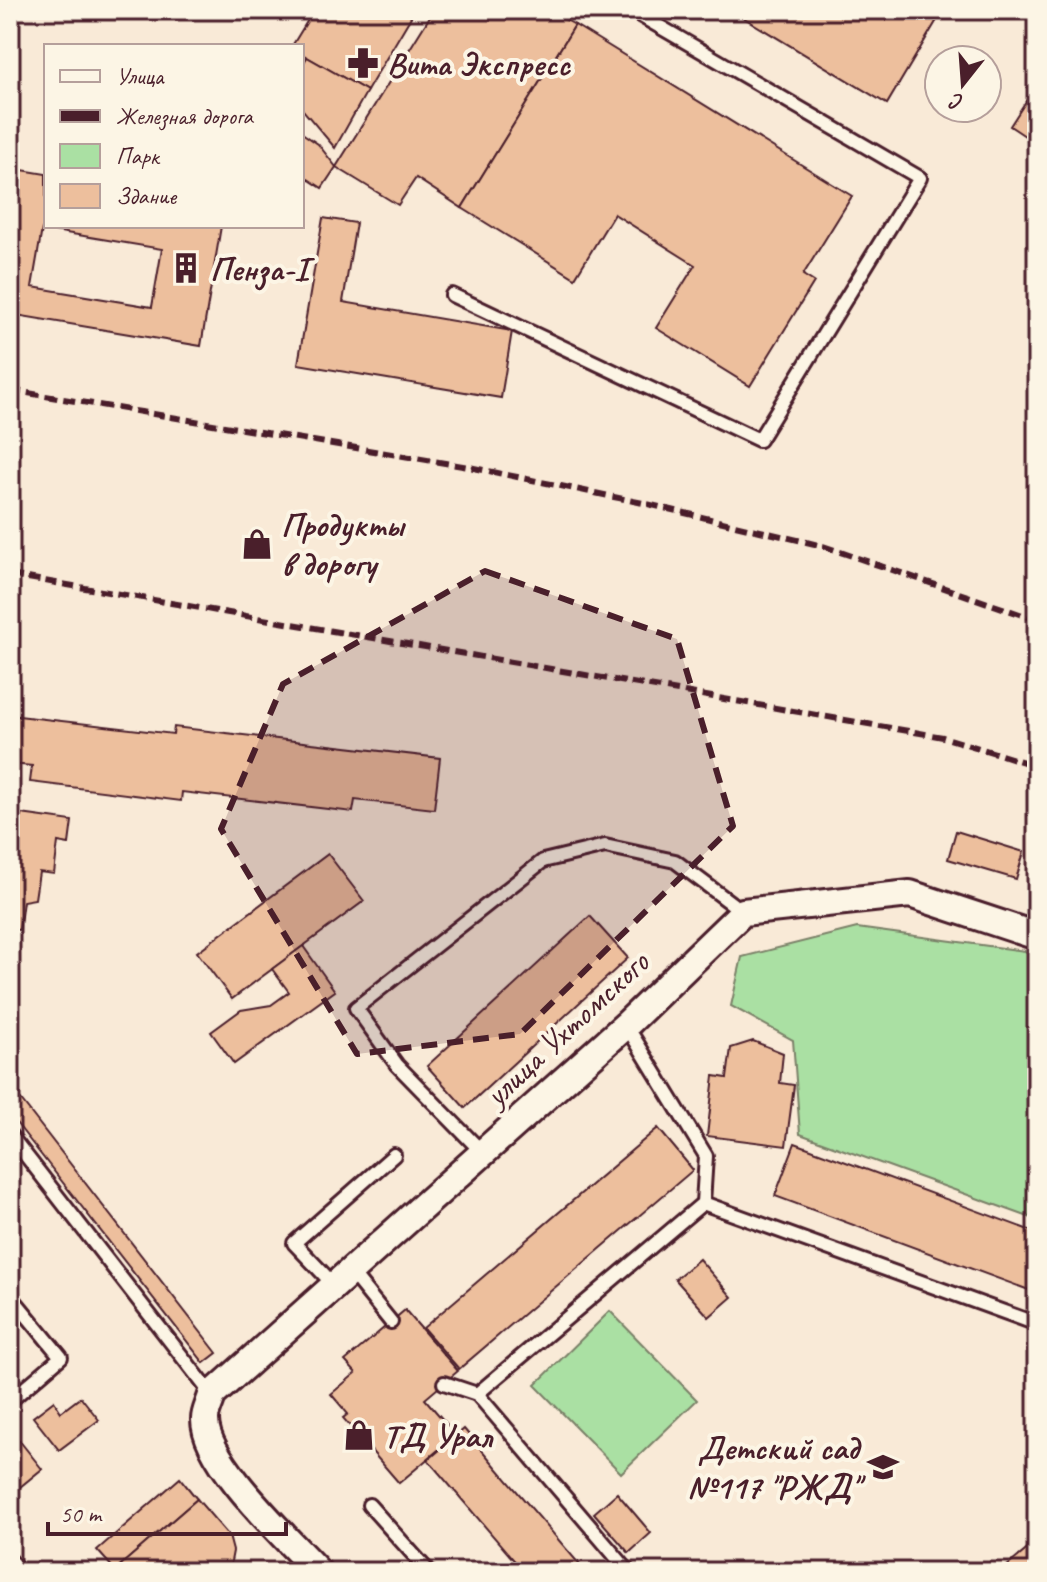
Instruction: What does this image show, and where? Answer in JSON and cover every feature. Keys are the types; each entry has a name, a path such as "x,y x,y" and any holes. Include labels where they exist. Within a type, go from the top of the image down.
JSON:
{"street":[{"path":"743,912 910,894 1037,936"},
{"name":"улица Ухтомского","path":"212,1395 626,1025 743,912"},
{"path":"212,1395 205,1420 211,1444 228,1474 315,1571"}],"lane":[{"path":"452,295 759,440 920,178 631,10"},
{"path":"483,1153 397,1065 356,1008 543,861 605,846 675,861 743,912"},
{"path":"477,1394 703,1203 706,1156 626,1025"},
{"path":"10,1135 212,1395"},
{"path":"391,1322 342,1278 294,1243 394,1155"},
{"path":"703,1203 1037,1324"},
{"path":"10,1295 61,1357 10,1401"},
{"path":"444,1383 477,1394 629,1572"},
{"path":"369,1505 429,1572"},
{"path":"10,1560 20,1572"}],"highlighted area":[{"path":"485,571 677,639 733,826 520,1034 357,1054 221,829 283,684"}],"green space":[{"path":"857,928 1025,951 1037,959 1037,1220 800,1134 793,1040 731,1006 742,957"},
{"path":"610,1311 697,1400 621,1473 535,1385"}],"building":[{"path":"314,10 415,10 367,91 304,55 304,44 293,44"},
{"path":"434,10 548,10 575,25 462,208 416,178 398,205 336,167"},
{"path":"731,10 943,10 887,104"},
{"path":"575,25 852,196 803,275 814,282 750,386 656,328 695,265 614,214 575,278 462,208"},
{"path":"307,57 367,91 335,148 304,111 304,62"},
{"path":"1037,84 1037,144 1010,126"},
{"path":"304,134 318,144 336,167 322,188 304,176"},
{"name":"Пенза-I","path":"10,168 44,174 44,228 221,228 201,346 10,314","holes":["42,229 162,249 152,307 32,287"]},
{"path":"323,218 356,223 343,302 512,331 501,398 298,364"},
{"path":"10,715 173,734 174,727 440,758 434,809 355,800 353,812 182,792 181,801 30,782 32,766 10,764"},
{"path":"21,814 72,821 69,844 58,842 54,874 39,872 35,899 23,901 19,930 10,929 10,827 19,829"},
{"path":"956,831 1024,852 1016,879 948,859"},
{"path":"328,854 364,901 232,999 197,952"},
{"path":"590,916 628,958 465,1108 427,1066"},
{"path":"303,946 335,991 234,1064 211,1032 241,1010 271,1005 289,992 272,969"},
{"path":"753,1041 783,1053 780,1083 794,1085 786,1146 707,1136 714,1076 727,1078 731,1048"},
{"path":"10,1086 217,1353 204,1363 10,1115"},
{"path":"658,1128 693,1170 459,1369 423,1328"},
{"path":"795,1143 1037,1233 1037,1293 775,1196"},
{"path":"699,1259 732,1297 709,1317 675,1279"},
{"path":"405,1310 458,1371 425,1399 456,1435 399,1483 343,1418 348,1414 331,1394 356,1373 345,1361"},
{"path":"81,1397 99,1420 59,1450 33,1417 54,1401 61,1412"},
{"path":"464,1429 586,1572 524,1572 428,1460"},
{"path":"11,1430 42,1469 20,1487 10,1474"},
{"path":"180,1478 197,1499 115,1570 97,1550"},
{"path":"617,1493 651,1533 629,1553 594,1513"},
{"path":"197,1499 229,1536 233,1551 229,1572 115,1570"},
{"path":"1030,1547 1037,1555 1037,1572 1000,1572"}],"railway":[{"path":"10,390 469,467 643,503 823,546 1037,620"},
{"path":"10,575 943,737 1037,766"}],"place":[{"name":"Вита Экспресс","path":"363,63"},
{"name":"Пенза-I","path":"186,268"},
{"name":"Продукты в дорогу","path":"257,544"},
{"name":"ТД Урал","path":"359,1435"},
{"name":"Детский сад №117 \"РЖД\"","path":"883,1467"}]}
